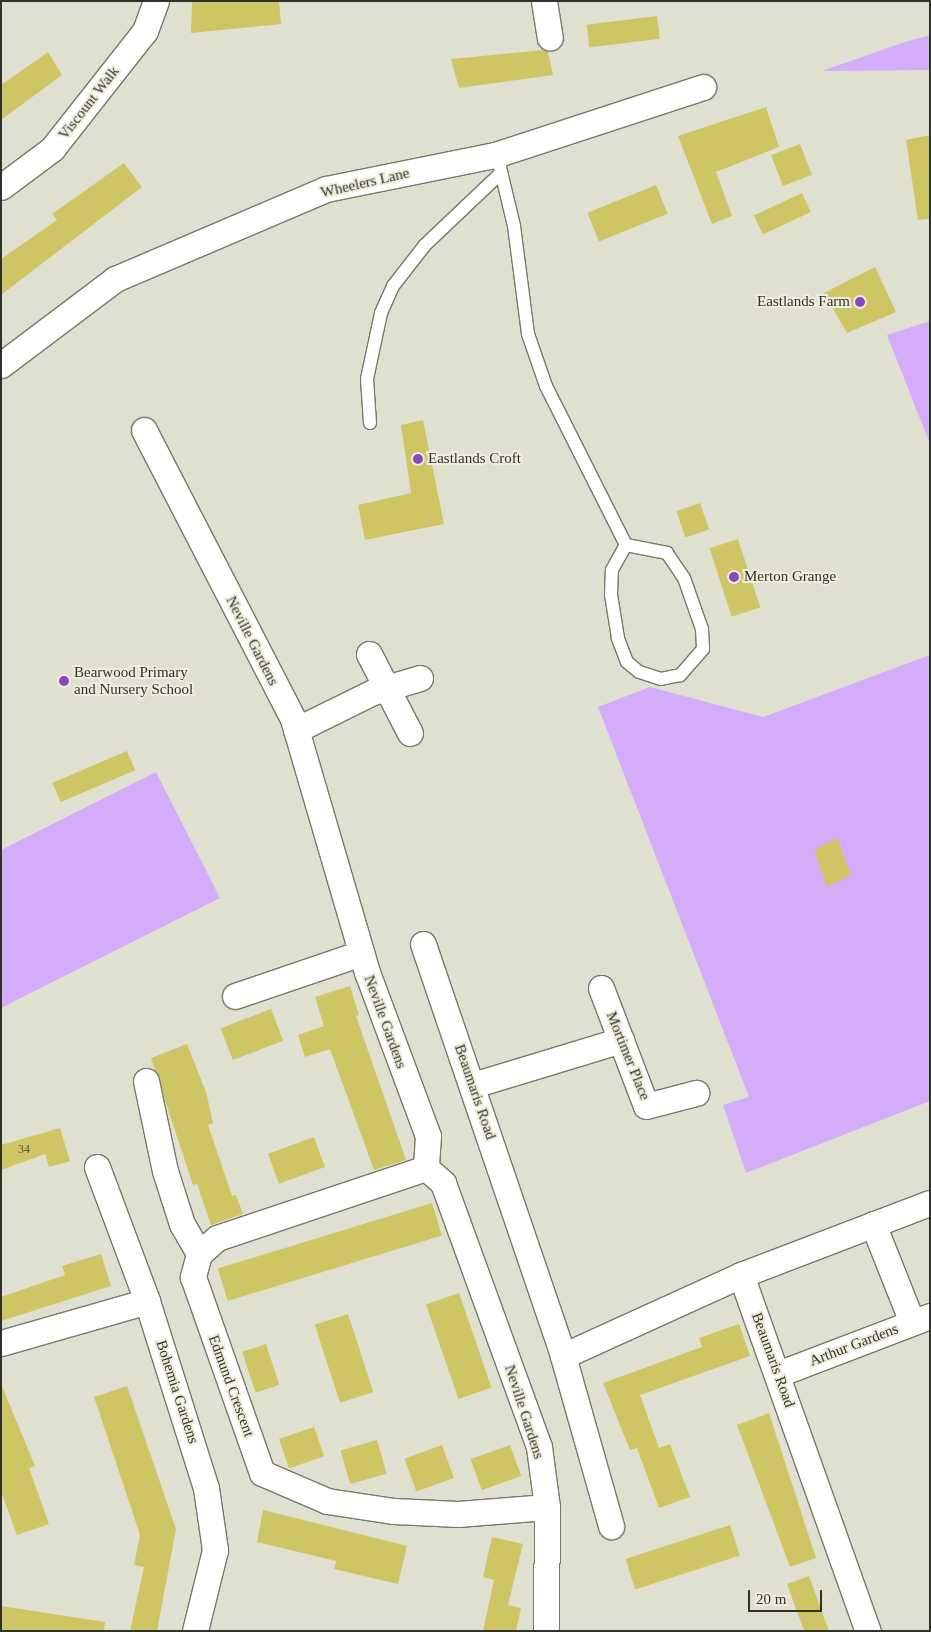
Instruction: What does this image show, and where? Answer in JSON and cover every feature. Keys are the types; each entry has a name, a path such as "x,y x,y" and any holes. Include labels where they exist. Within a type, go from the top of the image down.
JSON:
{"street":[{"name":"Viscount Walk","path":"1,188 52,149 145,31 156,1"},
{"path":"544,1 550,38"},
{"name":"Wheelers Lane","path":"1,365 114,279 314,194 499,164 703,87"},
{"name":"Neville Gardens","path":"144,430 296,730 361,953 428,1136 426,1168 443,1183 539,1447 547,1507 546,1631"},
{"path":"369,654 410,733"},
{"path":"296,730 385,688 420,678"},
{"name":"Beaumaris Road","path":"423,944 473,1085 563,1356 611,1526"},
{"path":"235,996 361,953"},
{"name":"Mortimer Place","path":"601,988 646,1106 696,1093"},
{"path":"473,1085 621,1040"},
{"path":"146,1081 165,1171 182,1224 198,1254 217,1238 426,1168"},
{"name":"Bohemia Gardens","path":"97,1167 147,1301 206,1488 215,1550 196,1631"},
{"path":"563,1356 741,1275 930,1202"},
{"path":"873,1224 921,1319"},
{"name":"Edmund Crescent","path":"198,1254 193,1277 262,1473 327,1501 394,1511 458,1514 547,1507"},
{"name":"Beaumaris Road","path":"741,1275 778,1374 868,1631"},
{"path":"1,1343 147,1301"},
{"name":"Arthur Gardens","path":"778,1374 921,1319"}],"lane":[{"path":"370,423 367,379 381,313 393,286 425,245 499,164"},
{"path":"499,164 534,351 546,386 626,545"},
{"path":"626,545 667,553 684,578 702,629 703,649 680,675 661,679 639,672 628,662 618,638 611,595 612,570 626,545"}],"shaded area":[{"path":"930,35 930,70 822,71 902,43"},
{"path":"930,321 930,444 887,335"},
{"path":"930,655 930,1101 746,1173 723,1105 749,1097 598,707 650,687 763,717"},
{"path":"156,772 220,898 1,1008 1,850"}],"building":[{"path":"279,1 281,24 191,33 192,2"},
{"path":"657,16 660,39 589,47 587,25"},
{"path":"543,50 548,52 553,75 459,88 451,59"},
{"path":"48,52 62,75 1,120 1,85"},
{"path":"766,107 779,147 716,172 732,216 712,224 678,136"},
{"path":"930,135 930,219 918,220 906,140"},
{"path":"800,144 812,175 783,186 771,155"},
{"path":"124,163 142,187 1,295 1,259 57,220 52,214"},
{"path":"656,185 668,214 599,241 587,213"},
{"path":"802,193 811,212 763,234 754,215"},
{"name":"Eastlands Farm","path":"875,267 896,312 847,333 824,293"},
{"name":"Eastlands Croft","path":"423,420 444,524 365,540 358,505 411,493 401,425"},
{"path":"700,503 709,529 685,538 676,511"},
{"name":"Merton Grange","path":"738,539 760,607 732,617 709,548"},
{"path":"127,751 135,770 61,802 52,783"},
{"path":"837,838 851,875 827,887 814,850"},
{"path":"350,986 359,1015 356,1016 406,1160 374,1170 330,1049 305,1057 298,1035 324,1026 315,997"},
{"path":"271,1009 283,1041 233,1060 221,1028"},
{"path":"187,1044 206,1092 213,1123 208,1125 232,1196 236,1195 243,1214 211,1225 197,1184 193,1185 151,1058"},
{"path":"60,1128 70,1161 49,1167 45,1154 1,1170 1,1145"},
{"path":"314,1137 325,1167 279,1184 268,1154"},
{"path":"432,1203 442,1236 228,1301 218,1268"},
{"path":"101,1254 111,1286 1,1321 1,1297 65,1275 62,1266"},
{"path":"459,1293 492,1388 458,1399 426,1304"},
{"path":"348,1314 373,1392 340,1403 315,1325"},
{"path":"739,1324 750,1356 640,1395 659,1448 670,1444 690,1497 659,1508 637,1448 630,1450 603,1383 702,1347 699,1338"},
{"path":"266,1344 279,1385 256,1393 242,1352"},
{"path":"1,1384 35,1466 29,1468 49,1524 17,1535 1,1491"},
{"path":"127,1386 176,1529 157,1631 130,1631 144,1567 134,1565 140,1535 94,1397"},
{"path":"769,1413 816,1558 790,1567 737,1425"},
{"path":"314,1427 324,1456 289,1468 279,1439"},
{"path":"377,1440 387,1474 350,1484 340,1450"},
{"path":"442,1445 454,1478 416,1492 404,1459"},
{"path":"510,1445 521,1476 482,1490 471,1459"},
{"path":"263,1510 407,1546 398,1584 334,1569 336,1561 257,1542"},
{"path":"730,1525 740,1555 635,1589 625,1559"},
{"path":"492,1537 523,1544 508,1605 521,1608 516,1631 483,1631 494,1580 483,1577"},
{"path":"809,1576 829,1631 804,1631 787,1584"},
{"path":"1,1606 105,1622 104,1631 1,1631"}],"place":[{"name":"Eastlands Farm","path":"860,302"},
{"name":"Eastlands Croft","path":"418,459"},
{"name":"Merton Grange","path":"734,577"},
{"name":"Bearwood Primary and Nursery School","path":"64,681"}]}
